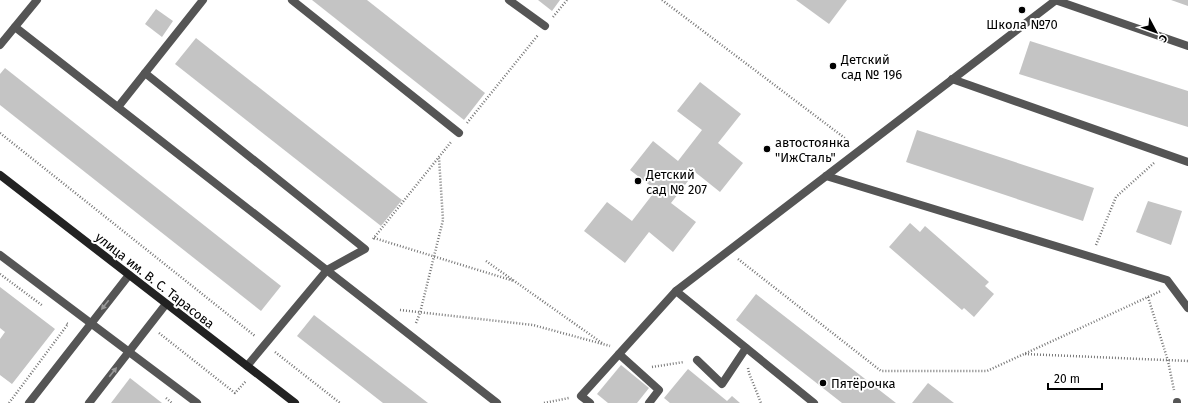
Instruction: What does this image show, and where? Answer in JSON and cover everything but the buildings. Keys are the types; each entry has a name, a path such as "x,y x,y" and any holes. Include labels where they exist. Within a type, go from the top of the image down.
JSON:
{"main road":[{"name":"улица им. В. С. Тарасова","path":"0,175 294,403"}],"lane":[{"path":"0,45 37,0"},
{"path":"118,107 203,0"},
{"path":"292,0 459,133"},
{"path":"509,0 545,26"},
{"path":"590,403 581,396 676,291 1056,0 1188,46"},
{"path":"15,27 497,403"},
{"path":"145,73 365,249 327,270 265,345 251,369"},
{"path":"952,79 1188,162"},
{"path":"826,176 1167,280 1188,308"},
{"path":"0,255 197,403"},
{"path":"29,403 129,275"},
{"path":"676,291 814,403"},
{"path":"89,403 166,304"},
{"path":"697,360 722,384 746,348"},
{"path":"621,352 635,369 659,390 649,403"}],"path":[{"path":"662,0 860,150"},
{"path":"0,134 340,403"},
{"path":"1091,257 1116,197 1165,154"},
{"path":"412,336 420,313 443,220 439,158"},
{"path":"374,238 516,282"},
{"path":"728,252 881,371 987,371 1171,286"},
{"path":"486,261 605,344 621,352"},
{"path":"0,274 49,310"},
{"path":"1148,297 1168,360 1177,403"},
{"path":"397,310 533,325 605,344 621,352"},
{"path":"8,403 68,324 61,320"},
{"path":"155,330 235,393 251,369"},
{"path":"746,348 749,373 761,403"},
{"path":"1025,354 1188,361"},
{"path":"635,369 697,360"},
{"path":"544,403 581,396"}],"place":[{"name":"Школа №70","path":"1022,10"},
{"name":"Детский сад № 196","path":"833,66"},
{"name":"автостоянка \"ИжСталь\"","path":"767,149"},
{"name":"Детский сад № 207","path":"638,181"},
{"name":"Пятёрочка","path":"823,383"}]}
